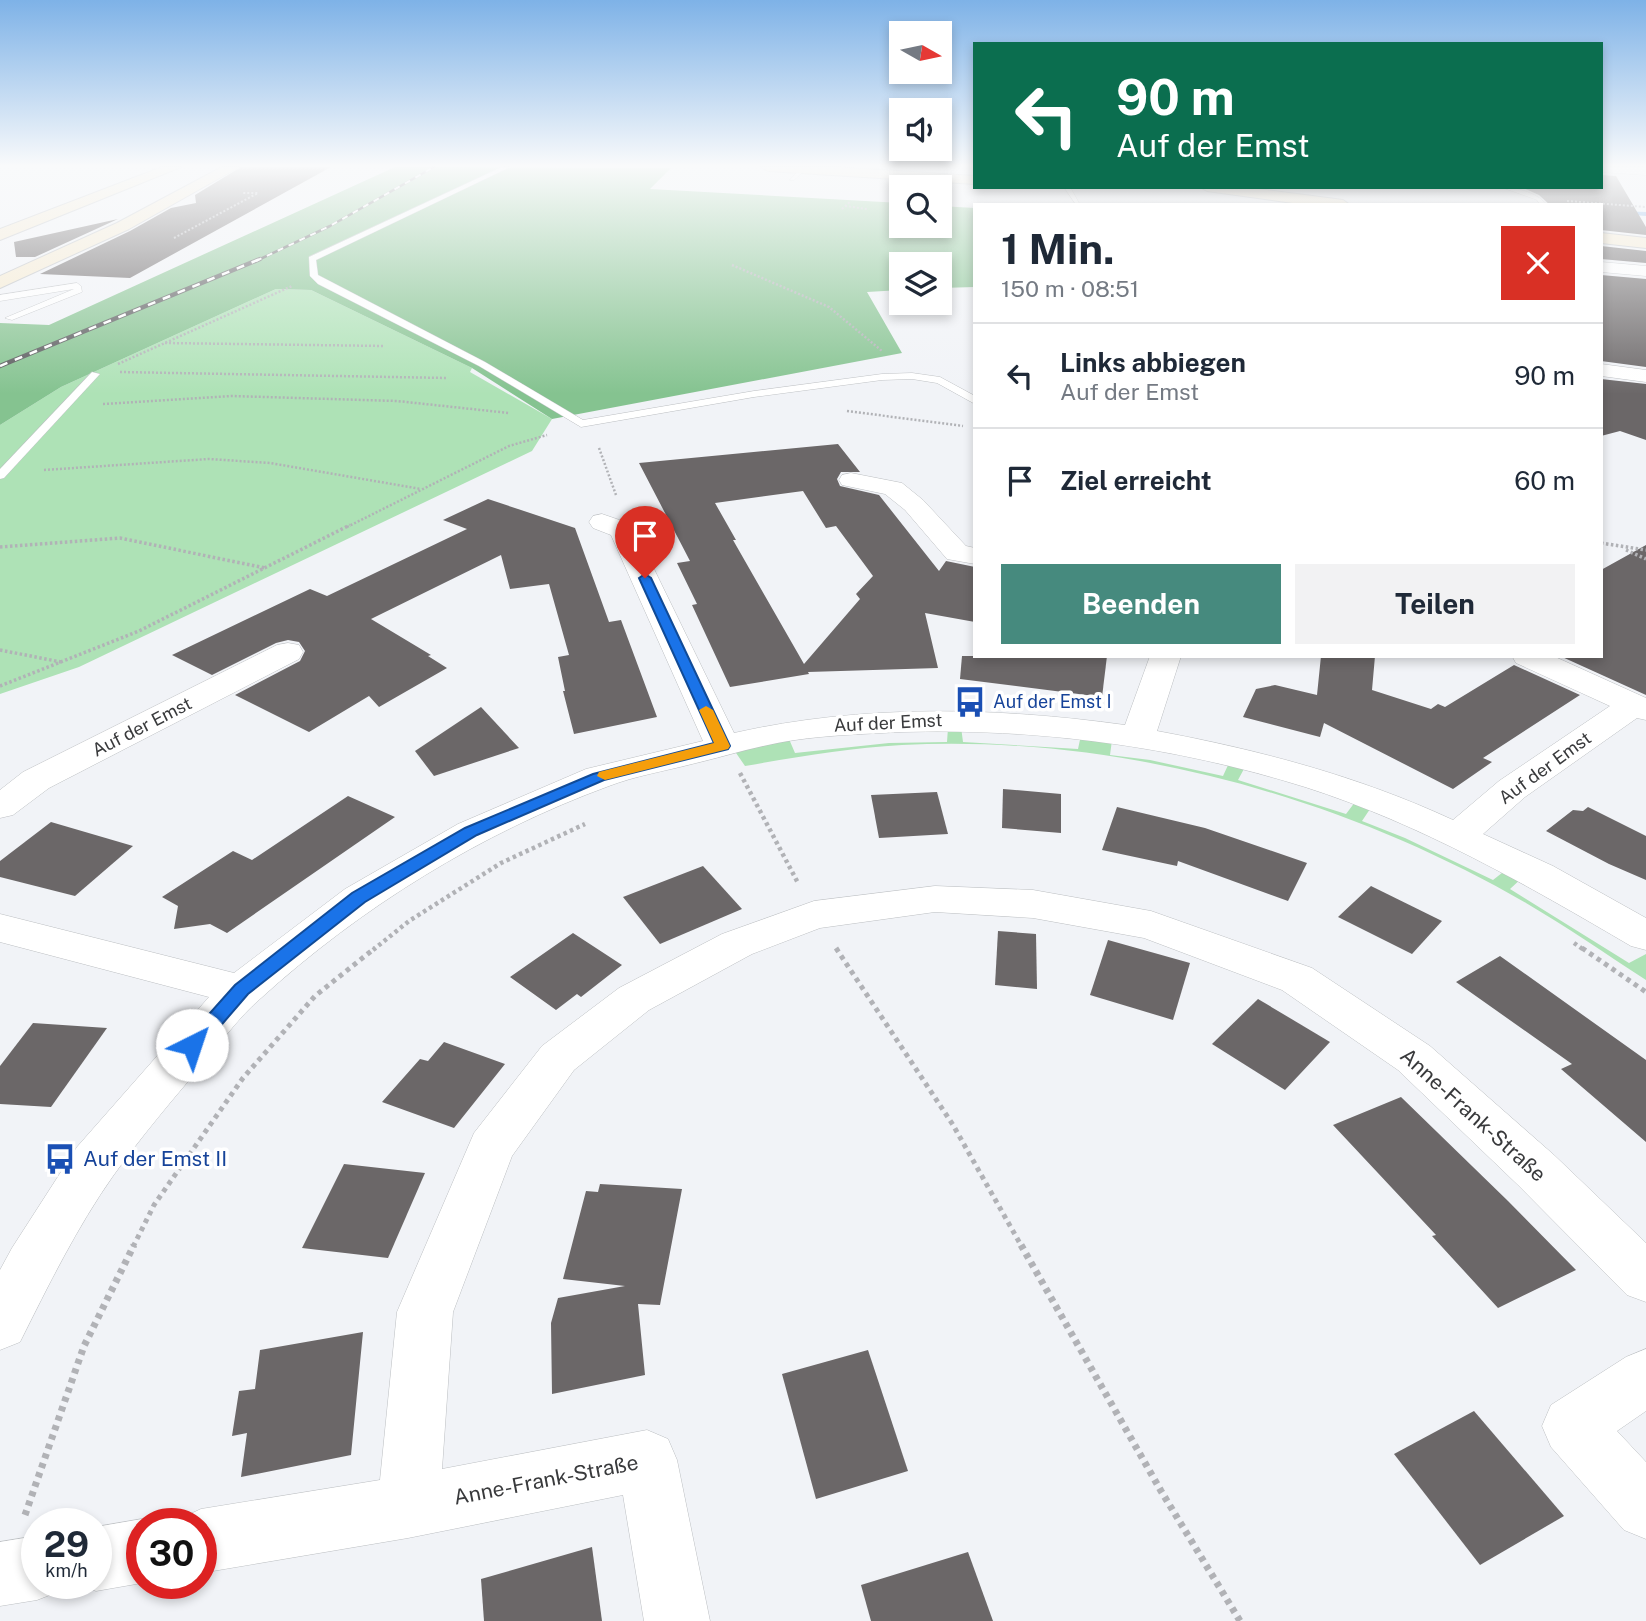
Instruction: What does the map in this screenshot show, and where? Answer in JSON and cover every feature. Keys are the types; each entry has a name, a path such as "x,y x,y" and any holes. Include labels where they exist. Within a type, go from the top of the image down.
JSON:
{"main road":[{"path":"0,283 87,243"}],"street":[{"path":"1603,267 1646,271"},
{"path":"1603,370 1646,376"},
{"path":"851,480 893,488 915,505 957,552 973,556"},
{"path":"602,522 622,530 723,746"},
{"name":"Auf der Emst","path":"0,807 36,780 288,652"},
{"path":"1138,737 1166,658"},
{"name":"Auf der Emst","path":"1531,658 1640,707"},
{"name":"Auf der Emst","path":"1458,835 1512,789 1640,707"},
{"name":"Auf der Emst","path":"0,1324 31,1265 95,1163 160,1082 241,990 359,898 471,832 599,777 723,746 793,730 920,719 1022,722 1138,737 1239,757 1322,781 1458,835 1539,875 1646,936"},
{"name":"Anne-Frank-Straße","path":"408,1507 425,1312 491,1147 558,1058 634,999 737,944 814,915 935,899 1033,904 1151,925 1297,979 1414,1058 1536,1170 1646,1278"},
{"path":"0,928 241,990"},
{"path":"1646,1377 1572,1426 1646,1508"},
{"name":"Anne-Frank-Straße","path":"217,1538 408,1507 647,1460 677,1621"},
{"path":"0,1574 21,1571"}],"lane":[{"path":"347,243 312,259 314,276 321,282 451,347 582,424 754,394 912,376 948,383 973,400"},
{"path":"0,298 77,286 79,290 9,318"},
{"path":"2,474 98,373"}],"path":[{"path":"732,265 829,307 912,376"},
{"path":"98,373 314,276"},
{"path":"165,343 451,347"},
{"path":"98,373 507,380"},
{"path":"63,407 232,397 397,401 493,409 553,423 582,424"},
{"path":"841,410 973,427"},
{"path":"0,686 139,631 509,446 582,424"},
{"path":"597,443 605,459"},
{"path":"2,474 209,459 270,463 422,489"},
{"path":"0,547 120,538 266,568"},
{"path":"1603,543 1646,550"},
{"path":"1622,548 1646,559"},
{"path":"0,650 61,662"},
{"path":"723,746 814,915 953,1125 1161,1491 1240,1621"}],"green space":[{"path":"229,243 973,243 973,287 952,288 952,252 889,252 889,291 867,292 902,353 552,419 472,368 311,290 276,289 61,387 0,425 0,323 49,325"},
{"path":"276,289 311,290 472,368 470,372 552,419 532,451 79,667 0,694 0,425 61,387"},
{"path":"961,727 963,742 1078,749 1081,735 1112,740 1110,755 1150,760 1223,776 1229,763 1245,767 1238,780 1346,814 1355,802 1370,809 1362,821 1405,838 1493,880 1507,869 1523,877 1510,889 1629,963 1646,954 1646,980 1541,912 1455,865 1381,832 1304,803 1225,780 1145,762 1064,750 983,744 882,746 745,766 734,750 789,739 795,753 889,743 947,742 948,728"}],"building":[{"path":"14,243 66,243 35,257 16,257"},
{"path":"106,243 194,243 130,278 40,274"},
{"path":"1603,246 1646,251 1646,263 1603,259"},
{"path":"1603,275 1646,279 1646,367 1603,361"},
{"path":"1603,379 1646,384 1646,440 1620,431 1603,435"},
{"path":"838,444 860,472 841,472 837,479 840,486 879,495 939,571 946,561 973,567 973,622 925,613 938,668 808,672 809,674 730,687 692,605 697,604 677,563 690,561 639,463","holes":["803,491 826,528 836,526 873,576 856,594 860,599 804,664 733,540 736,540 715,503"]},
{"path":"488,499 575,528 609,622 621,620 657,717 574,734 558,657 569,655 549,584 510,589 501,555 371,619 431,655 428,656 447,668 379,707 369,696 309,732 235,695 300,661 305,651 299,642 288,640 276,643 212,675 172,655 310,589 327,596 467,529 443,520"},
{"path":"1646,545 1646,695 1564,658 1603,658 1603,569"},
{"path":"962,656 1107,658 1102,697 960,679"},
{"path":"1321,658 1375,658 1372,690 1431,709 1438,704 1445,707 1514,665 1580,695 1483,758 1492,762 1453,789 1324,723 1320,737 1243,717 1256,689 1275,685 1317,695"},
{"path":"481,707 519,748 434,776 415,751"},
{"path":"1003,789 1061,794 1061,833 1002,828"},
{"path":"937,792 948,834 879,838 871,795"},
{"path":"348,796 395,817 227,933 210,924 174,929 178,906 162,897 233,851 252,860"},
{"path":"1117,807 1205,828 1307,863 1288,901 1178,861 1177,866 1102,850"},
{"path":"1588,807 1646,836 1646,880 1546,831 1573,810 1583,811"},
{"path":"51,822 133,846 75,896 0,877 0,861"},
{"path":"703,866 742,909 660,944 623,897"},
{"path":"1371,886 1442,921 1412,954 1338,917"},
{"path":"998,931 1036,934 1037,989 995,985"},
{"path":"573,933 622,965 581,997 577,994 556,1010 510,977"},
{"path":"1108,940 1190,963 1173,1020 1090,995"},
{"path":"1500,956 1646,1060 1646,1142 1561,1069 1572,1064 1456,982"},
{"path":"1258,999 1330,1042 1285,1090 1212,1044"},
{"path":"33,1023 107,1028 51,1107 0,1104 0,1066"},
{"path":"444,1042 505,1064 454,1128 382,1102 420,1059 428,1061"},
{"path":"1401,1097 1576,1270 1498,1308 1432,1236 1436,1235 1333,1125"},
{"path":"344,1164 425,1173 388,1258 302,1248"},
{"path":"600,1184 682,1189 660,1305 638,1304 645,1375 552,1394 551,1323 558,1298 625,1286 563,1279 586,1191 598,1192"},
{"path":"363,1332 351,1455 241,1477 247,1433 232,1436 239,1391 255,1389 260,1350"},
{"path":"868,1350 908,1471 816,1499 782,1374"},
{"path":"1474,1411 1564,1516 1480,1565 1394,1454"},
{"path":"592,1547 602,1621 484,1621 481,1579"},
{"path":"968,1552 993,1621 871,1621 861,1585"}],"railway":[{"path":"256,261 295,243"},
{"path":"0,366 260,259"}],"slow traffic":[{"path":"605,776 723,746 706,710"}],"place":[{"name":"Auf der Emst I","path":"970,702"},
{"name":"Auf der Emst II","path":"60,1159"}],"route":[{"path":"192,1045 241,990 359,898 471,832 599,777 723,746 645,578"}]}
